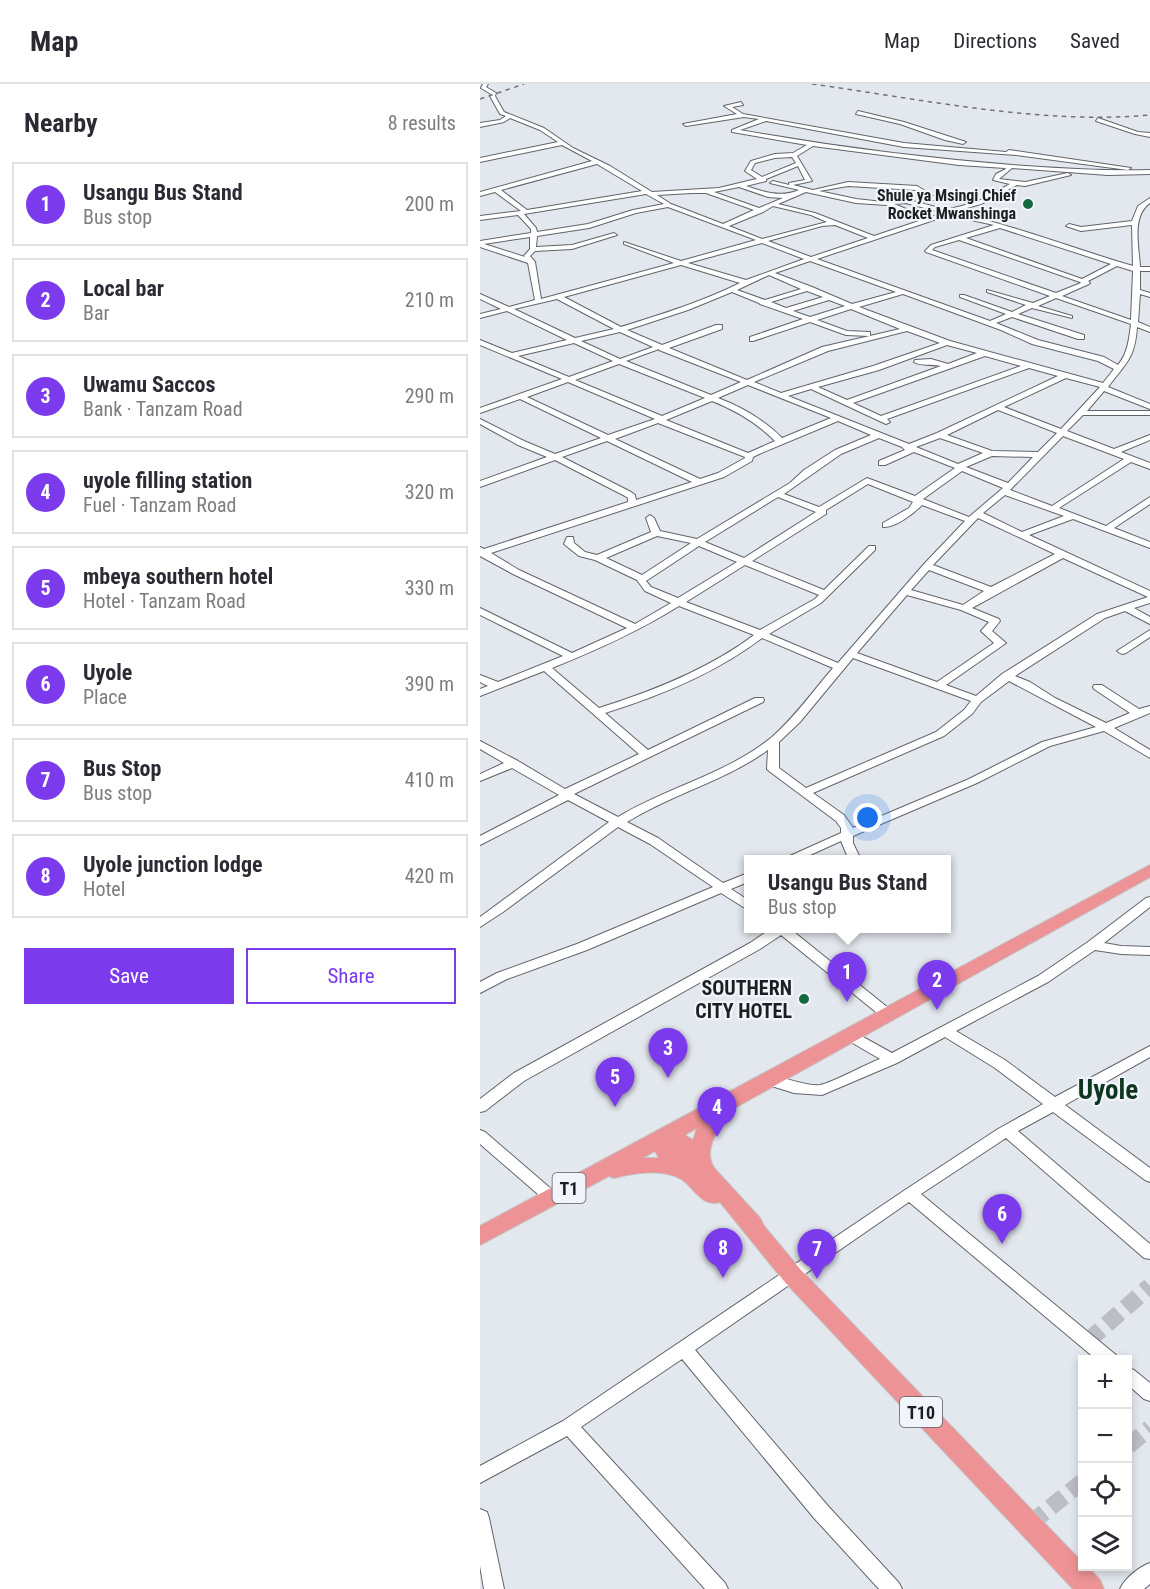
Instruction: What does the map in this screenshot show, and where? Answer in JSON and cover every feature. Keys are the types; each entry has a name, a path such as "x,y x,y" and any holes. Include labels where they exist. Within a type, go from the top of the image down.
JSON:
{"highway":[{"name":"T1","path":"480,1236 728,1103 1150,870"},
{"path":"594,1175 641,1164 696,1170 699,1152 710,1125 715,1115 728,1103"},
{"name":"T10","path":"663,1137 667,1155 696,1170 736,1219 755,1231 792,1275 1091,1589"}],"street":[{"path":"486,84 483,87 494,94 492,96 499,110 508,117 542,129 669,205 810,260 990,323 1035,342 1094,357 1119,369"},
{"path":"483,95 492,96"},
{"path":"741,104 727,106 742,115"},
{"path":"858,112 902,123 947,139 1014,154"},
{"path":"686,124 742,115 765,119 838,134 904,145 1079,160 1150,172 1114,174 1002,166 811,144 734,131 765,119"},
{"path":"480,125 502,122 508,117"},
{"path":"1098,120 1132,133 1150,135"},
{"path":"764,180 748,171 752,163 771,156 795,154 811,144 838,134"},
{"path":"480,160 563,143"},
{"path":"1002,166 1004,153"},
{"path":"787,186 809,181 795,154"},
{"path":"480,195 596,162"},
{"path":"752,163 768,167 789,168"},
{"path":"480,218 648,193 706,191 740,186 764,180 800,163"},
{"path":"1002,166 1010,169 998,175 996,180 1016,183 1036,182 1075,171"},
{"path":"773,183 883,204 928,220"},
{"path":"511,355 622,329 686,309 732,291 745,282 979,203 1016,183"},
{"path":"723,226 791,197 809,191 848,184 919,189 934,199 915,203"},
{"path":"740,186 768,195 791,197"},
{"path":"497,190 522,212 534,229 533,249 526,256 532,262 533,286 538,300"},
{"path":"706,191 761,211"},
{"path":"480,923 619,822 682,788 742,763 774,742 801,716 815,695 927,566 1007,489 1105,387 1119,369 1129,354 1134,323 1135,223 1140,207 1150,200"},
{"path":"883,204 897,201 915,203 999,226 1083,254 1119,263 1136,264 1150,269"},
{"path":"480,244 534,233 589,226 635,211 669,205"},
{"path":"774,205 813,214 873,238"},
{"path":"1069,225 1081,229 1135,223"},
{"path":"480,316 822,224 839,224"},
{"path":"999,226 930,248 928,251 1150,330"},
{"path":"533,249 572,247 614,235"},
{"path":"959,238 1087,283 990,323"},
{"path":"626,243 745,282"},
{"path":"480,244 532,262"},
{"path":"1082,281 1119,263"},
{"path":"770,273 907,329 947,343 1105,387 1150,407"},
{"path":"762,303 810,288"},
{"path":"732,291 851,334 888,334"},
{"path":"989,291 1070,317"},
{"path":"1136,291 1150,296"},
{"path":"753,339 904,292"},
{"path":"480,296 619,362 714,398 759,422 780,441"},
{"path":"558,296 660,347 1150,545"},
{"path":"962,296 1081,337"},
{"path":"784,311 831,297"},
{"path":"480,411 719,327"},
{"path":"480,484 557,458 714,398 825,349 907,329"},
{"path":"480,342 749,456"},
{"path":"779,396 886,365 947,343"},
{"path":"847,403 985,353"},
{"path":"918,363 935,362 950,367"},
{"path":"881,419 1030,365"},
{"path":"882,463 1065,375"},
{"path":"810,386 886,422 865,430"},
{"path":"521,397 697,481"},
{"path":"996,407 1150,466"},
{"path":"1079,413 1150,413"},
{"path":"481,551 733,470 745,464 749,456 836,419"},
{"path":"480,421 632,496 632,503"},
{"path":"641,578 777,494 838,452 878,435"},
{"path":"940,435 991,453 1039,455"},
{"path":"1112,453 1150,437"},
{"path":"917,499 959,468 991,453"},
{"path":"1054,508 1129,459"},
{"path":"821,510 867,481 1021,535 1150,595"},
{"path":"777,494 821,510"},
{"path":"886,525 912,510 918,504 917,499"},
{"path":"1107,529 1150,500"},
{"path":"480,693 635,628 817,518 823,512 821,510"},
{"path":"1021,535 1074,516"},
{"path":"650,518 656,533"},
{"path":"598,558 656,533 675,535 745,560 826,594"},
{"path":"570,539 569,544 575,550 641,578 648,589 839,668"},
{"path":"598,712 646,697 726,658 826,594 841,576 872,548"},
{"path":"481,551 516,572 635,628"},
{"path":"964,608 1061,555"},
{"path":"927,566 992,591"},
{"path":"905,591 964,608 995,620 986,631 1001,643 939,685"},
{"path":"804,793 940,734 968,712 977,700 1006,676 1101,616 1150,600"},
{"path":"1126,608 1150,621"},
{"path":"480,611 571,656"},
{"path":"1122,651 1150,633"},
{"path":"851,654 977,700"},
{"path":"545,667 647,754"},
{"path":"1006,676 1032,687 1150,755"},
{"path":"480,678 496,686"},
{"path":"1098,687 1144,711"},
{"path":"480,841 647,754 759,700"},
{"path":"798,855 973,781 1046,744 1104,728 1144,711"},
{"path":"774,742 773,769 840,818 848,828 847,843 853,855"},
{"path":"480,744 669,851 744,903"},
{"path":"480,778 514,763"},
{"path":"480,988 502,976 571,951 744,879"},
{"path":"770,1080 794,1088 822,1090 892,1059 1043,979 1093,945 1150,901"},
{"path":"480,1107 519,1077 775,933"},
{"path":"786,933 887,1014"},
{"path":"1093,945 1121,950 1150,951"},
{"path":"944,1030 1000,1064 1150,1176"},
{"path":"849,1035 892,1059"},
{"path":"480,1475 569,1426 910,1194 1008,1131 1150,1051"},
{"path":"1008,1131 1150,1253"},
{"path":"480,1136 552,1198"},
{"path":"910,1194 1105,1355"},
{"path":"683,1348 821,1512 892,1589"},
{"path":"1132,1378 1150,1394"},
{"path":"569,1426 718,1589"},
{"path":"480,1518 494,1589"},
{"path":"1130,1589 1150,1572"}],"tunnel":[{"path":"1088,1341 1150,1286"},
{"path":"1132,1443 1150,1428"},
{"path":"1031,1523 1078,1485"}],"railway":[{"path":"480,99 524,84"},
{"path":"812,84 1024,114 1109,117 1150,115"}],"place":[{"name":"Shule ya Msingi Chief Rocket Mwanshinga","path":"1028,204"},
{"name":"SOUTHERN CITY HOTEL","path":"804,999"},
{"name":"Usangu Bus Stand","path":"847,1002"},
{"name":"Local bar","path":"937,1010"},
{"name":"Uwamu Saccos","path":"668,1078"},
{"name":"mbeya southern hotel","path":"615,1107"},
{"name":"uyole filling station","path":"717,1137"},
{"name":"Uyole","path":"1002,1244"},
{"name":"Uyole junction lodge","path":"723,1278"},
{"name":"Bus Stop","path":"817,1279"}],"district":[{"name":"Uyole","path":"1108,1090"}]}
